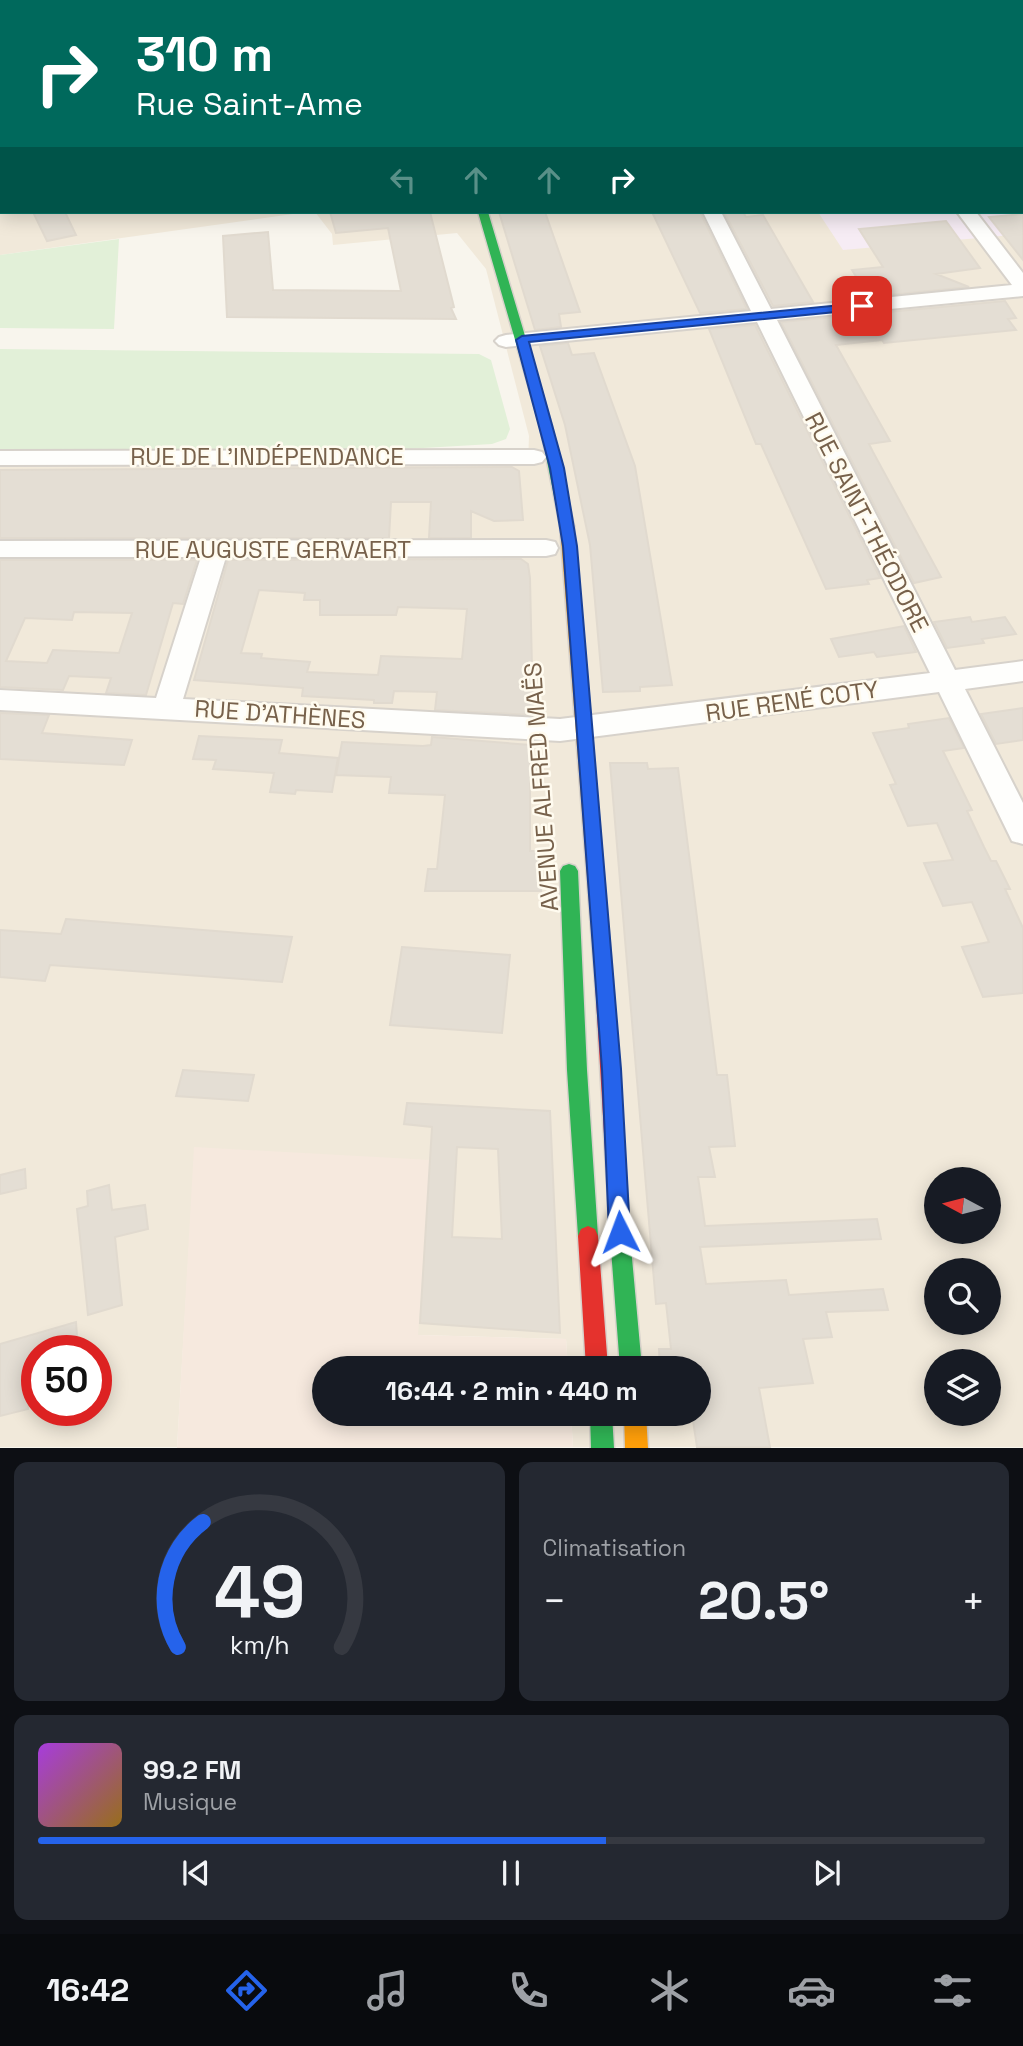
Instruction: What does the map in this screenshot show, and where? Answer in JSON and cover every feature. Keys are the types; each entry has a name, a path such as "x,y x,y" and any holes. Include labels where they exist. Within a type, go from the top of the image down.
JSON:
{"main road":[{"name":"AVENUE ALFRED MAËS","path":"471,214 486,269 495,286 514,340 562,493 570,546 566,731 630,1356"},
{"name":"AVENUE ALFRED MAËS","path":"484,214 513,324 516,383"},
{"name":"AVENUE ALFRED MAËS","path":"569,861 577,1070 596,1356"},
{"path":"602,1426 603,1447"},
{"path":"636,1426 637,1447"}],"street":[{"name":"RUE SAINT-THÉODORE","path":"713,214 1023,832"},
{"path":"514,340 1023,288 968,214"},
{"name":"RUE DE L'INDÉPENDANCE","path":"0,458 533,453"},
{"name":"RUE AUGUSTE GERVAERT","path":"0,549 546,548"},
{"path":"167,707 216,550"},
{"name":"RUE RENÉ COTY","path":"566,731 1023,671"},
{"name":"RUE D'ATHÈNES","path":"0,700 167,707 566,731"}],"shaded area":[{"path":"0,214 293,214 0,255"},
{"path":"317,214 1023,214 1023,1447 573,1447 572,1426 711,1426 711,1356 567,1356 566,1339 418,1335 195,1147 177,1447 0,1447 0,458 528,463 529,436 486,269 457,233 333,245 332,234"},
{"path":"819,214 1023,214 1023,234 843,250"},
{"path":"194,1147 431,1160 418,1335 566,1339 567,1356 312,1356 312,1426 572,1426 573,1447 177,1448"}],"green space":[{"path":"119,239 114,329 0,328 0,255"},
{"path":"0,349 479,354 491,360 510,429 506,439 492,444 406,449 0,452"}],"building":[{"path":"34,214 66,214 76,235 47,241"},
{"path":"331,214 431,214 454,307 451,308 456,319 227,317 223,236 268,232 273,290 401,291 388,228 336,233"},
{"path":"500,214 546,214 580,312 559,314 561,327 535,330"},
{"path":"653,214 701,214 747,309 700,313"},
{"path":"725,214 744,214 746,217 763,215 813,302 773,306"},
{"path":"1023,214 1023,260 989,217"},
{"path":"946,221 980,268 936,274 969,287 869,297 852,270 883,267 859,229"},
{"path":"1005,301 1016,318 1008,319 1016,330 836,345 890,441 869,444 941,577 914,583 781,322"},
{"path":"755,325 880,578 867,580 869,584 826,589 761,444 756,444 709,329"},
{"path":"568,343 572,355 594,353 635,466 672,685 640,687 640,691 603,692 590,545 565,425 540,346"},
{"path":"512,467 519,471 523,520 494,521 471,511 471,538 429,538 431,502 391,502 389,538 0,538 0,470"},
{"path":"521,559 528,564 530,578 533,715 435,710 437,692 394,691 392,703 374,703 374,700 302,696 303,688 194,680 228,560","holes":["259,590 305,593 304,600 320,600 320,615 396,615 398,607 467,609 462,659 381,656 378,675 307,672 310,662 261,658 262,654 241,653"]},
{"path":"0,560 197,560 183,604 173,603 146,695 106,693 111,678 69,676 63,690 0,687","holes":["74,612 132,613 119,653 53,650 47,663 6,661 25,618 72,620"]},
{"path":"970,617 972,622 1005,617 1016,634 982,639 984,643 947,648 934,622"},
{"path":"904,626 916,652 877,657 874,652 839,657 831,639"},
{"path":"1023,708 1023,740 996,744 981,714"},
{"path":"0,713 49,715 42,733 132,740 124,765 0,759"},
{"path":"949,718 964,748 943,751 972,810 967,811 984,847 991,861 996,861 1010,889 1005,889 1023,928 1023,993 983,997 962,947 989,942 972,902 943,906 924,863 953,860 937,823 908,826 890,785 896,784 873,733"},
{"path":"199,736 282,740 279,753 338,758 332,792 270,792 274,773 213,769 216,760 193,759"},
{"path":"432,737 530,745 530,851 541,851 541,891 425,891 428,869 437,869 445,795 389,793 391,777 336,775 342,742 423,746 431,745"},
{"path":"610,763 647,763 648,769 678,768 717,1075 727,1075 735,1146 709,1147 715,1177 698,1177 705,1226 877,1219 881,1239 700,1247 706,1284 786,1280 789,1295 883,1289 888,1310 826,1312 832,1337 803,1339 813,1383 759,1388 770,1447 697,1447 694,1426 711,1426 711,1356 659,1356 659,1349 671,1349 666,1303 656,1304"},
{"path":"66,919 292,937 282,982 50,965 45,981 0,977 0,930 61,934"},
{"path":"402,947 510,955 502,1033 390,1025"},
{"path":"183,1070 254,1075 248,1101 176,1096"},
{"path":"407,1103 550,1111 560,1333 420,1323 432,1127 404,1124","holes":["457,1147 498,1149 502,1239 452,1237"]},
{"path":"25,1169 26,1188 0,1194 0,1175"},
{"path":"109,1185 112,1210 145,1205 148,1229 115,1237 122,1305 88,1315 77,1209 88,1206 87,1191"},
{"path":"76,1322 77,1335 31,1335"},
{"path":"21,1338 21,1411 0,1416 0,1344"}],"traffic: fast":[{"path":"484,214 546,426 567,526"},
{"path":"569,871 577,1070 588,1236"},
{"path":"620,1236 630,1356"},
{"path":"602,1426 603,1448"}],"traffic: slow":[{"path":"567,526 604,981"},
{"path":"636,1426 637,1448"}],"traffic: jam":[{"path":"604,981 620,1236"},
{"path":"588,1236 596,1356"}],"route":[{"path":"620,1232 611,1069 570,546 557,468 522,340 862,306"}]}
